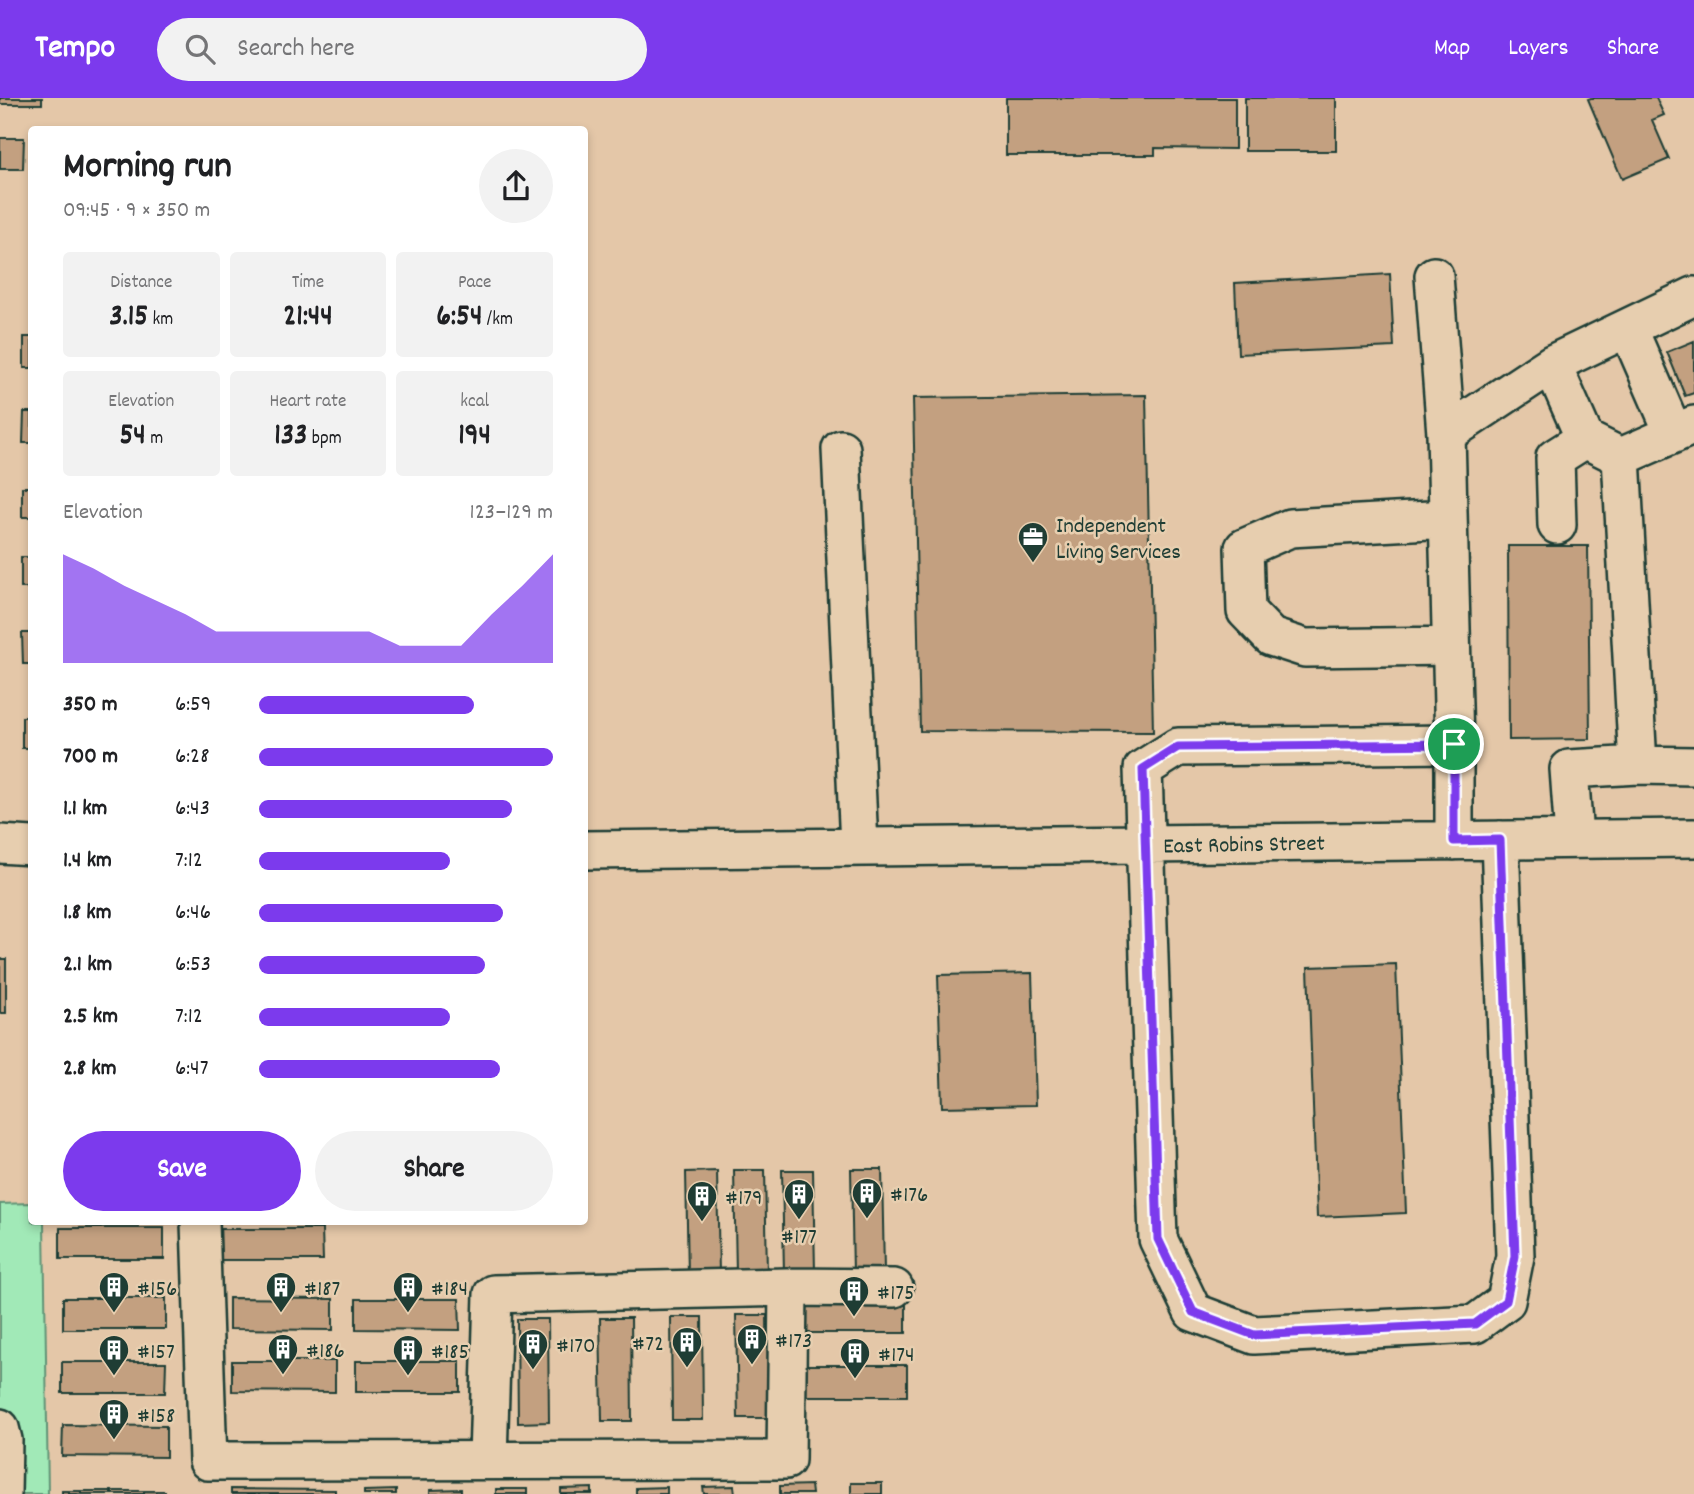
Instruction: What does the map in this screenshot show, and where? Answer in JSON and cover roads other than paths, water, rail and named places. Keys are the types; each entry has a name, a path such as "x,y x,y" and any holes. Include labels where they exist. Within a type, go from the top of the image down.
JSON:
{"street":[{"path":"1434,276 1446,434 1454,841"},
{"path":"1446,434 1552,364 1628,328 1692,305"},
{"path":"1620,457 1684,429 1628,328"},
{"path":"1552,364 1585,439 1620,457"},
{"path":"1557,525 1555,458 1585,439"},
{"path":"841,449 859,846"},
{"path":"1620,457 1638,765"},
{"path":"1447,519 1290,528 1244,548 1246,611 1271,637 1305,648 1451,646"},
{"path":"1454,744 1178,747 1143,769 1143,844 1158,1239 1193,1312 1254,1335 1475,1324 1506,1301 1515,1256 1500,840"},
{"path":"1574,838 1569,769 1638,765 1694,766"},
{"name":"East Robins Street","path":"588,850 1694,838"},
{"path":"0,844 28,846"},
{"path":"200,1225 208,1461 786,1460 788,1287"},
{"path":"488,1459 493,1294 894,1287"},
{"path":"0,1428 3,1440 2,1494"}],"place":[{"name":"Independent Living Services","path":"1033,564"},
{"name":"#176","path":"867,1220"},
{"name":"#177","path":"799,1221"},
{"name":"#179","path":"702,1223"},
{"name":"#156","path":"114,1314"},
{"name":"#187","path":"281,1314"},
{"name":"#184","path":"408,1314"},
{"name":"#175","path":"854,1318"},
{"name":"#173","path":"752,1366"},
{"name":"#72","path":"687,1369"},
{"name":"#170","path":"533,1371"},
{"name":"#186","path":"283,1376"},
{"name":"#157","path":"114,1377"},
{"name":"#185","path":"408,1377"},
{"name":"#174","path":"855,1380"},
{"name":"#158","path":"114,1441"}]}
